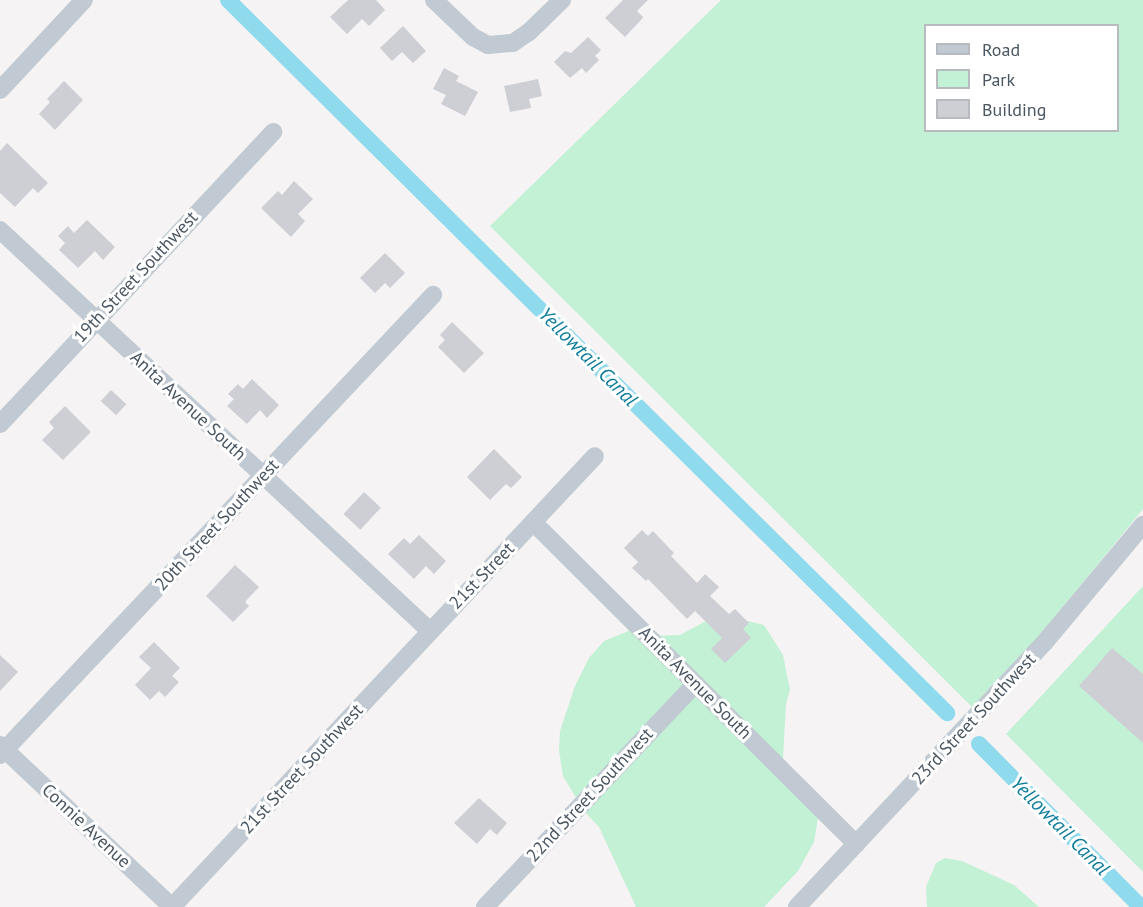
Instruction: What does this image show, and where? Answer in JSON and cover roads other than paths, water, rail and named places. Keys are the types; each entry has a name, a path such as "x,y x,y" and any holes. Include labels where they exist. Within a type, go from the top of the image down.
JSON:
{"street":[{"path":"0,90 84,0"},
{"path":"434,0 473,37 488,45 513,43 529,32 562,0"},
{"name":"19th Street Southwest","path":"0,424 273,132"},
{"name":"Anita Avenue South","path":"0,230 429,630"},
{"name":"20th Street Southwest","path":"2,750 433,295"},
{"path":"534,523 595,456"},
{"name":"Anita Avenue South","path":"534,523 856,844"},
{"name":"21st Street","path":"429,630 534,523"},
{"name":"23rd Street Southwest","path":"797,907 1045,642 1143,525"},
{"name":"21st Street Southwest","path":"172,907 429,630"},
{"name":"22nd Street Southwest","path":"485,907 695,684"},
{"name":"Connie Avenue","path":"2,750 172,907"}],"waterway":[{"name":"Yellowtail Canal","path":"228,0 947,713"},
{"name":"Yellowtail Canal","path":"979,744 1141,907"}]}
